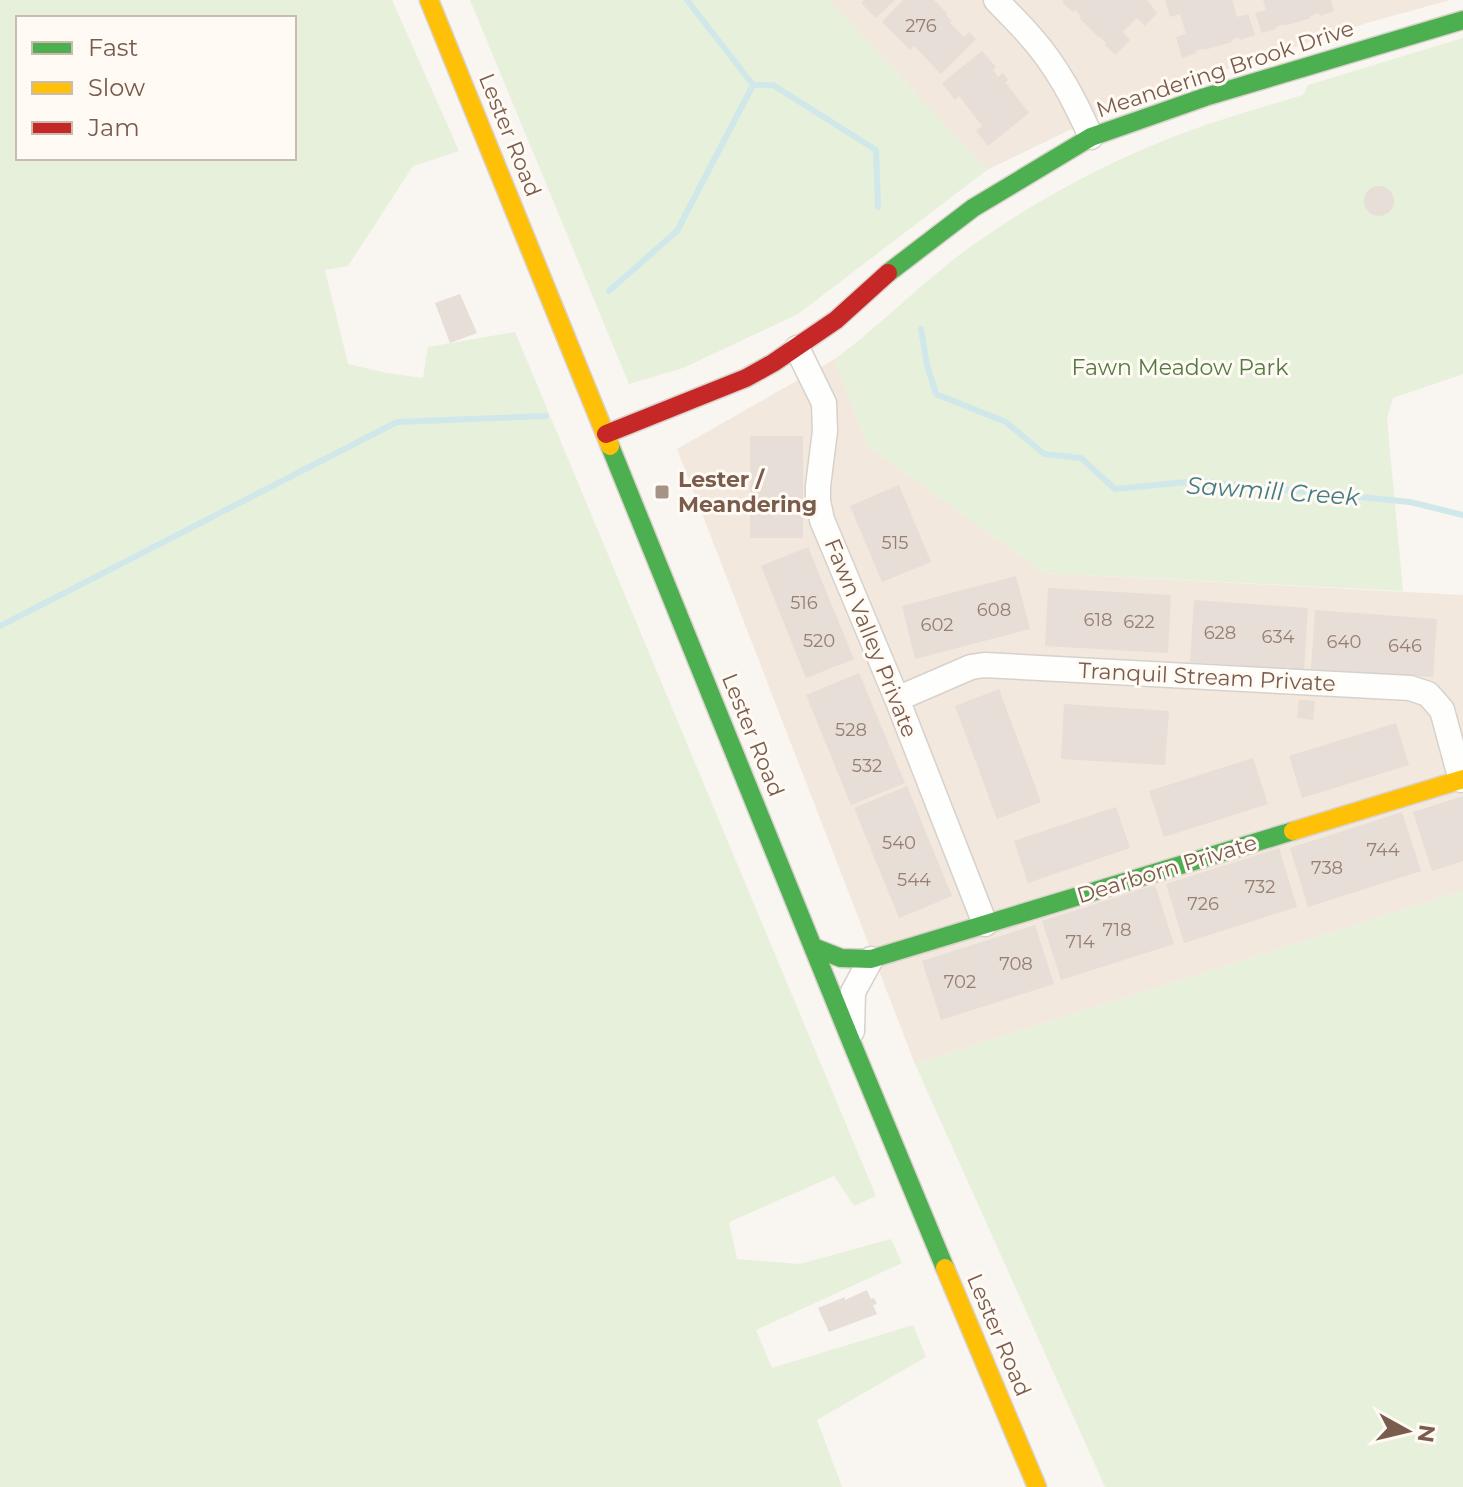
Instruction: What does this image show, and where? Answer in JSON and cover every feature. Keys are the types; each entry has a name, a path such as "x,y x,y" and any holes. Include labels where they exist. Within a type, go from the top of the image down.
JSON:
{"street":[{"name":"Lester Road","path":"429,0 853,1046 1037,1487"},
{"path":"996,0 1055,68 1091,137"},
{"name":"Meandering Brook Drive","path":"606,434 746,378 797,348 836,320 896,266 973,208 1091,137 1205,97 1463,20"},
{"name":"Fawn Valley Private","path":"797,348 824,403 825,431 818,486 822,520 897,699 985,924"},
{"name":"Tranquil Stream Private","path":"897,699 971,667 984,665 1410,688 1428,694 1442,710 1462,780"},
{"name":"Dearborn Private","path":"813,947 844,960 871,959 1462,780"},
{"path":"853,1046 853,992 871,959"}],"shaded area":[{"path":"829,0 1450,0 1367,23 1127,102 987,170"},
{"path":"835,359 867,445 1044,573 1463,595 1463,891 915,1064 677,449"}],"green space":[{"path":"0,0 392,0 459,151 413,166 348,266 325,270 348,364 423,378 428,347 515,332 876,1196 854,1206 834,1176 729,1222 737,1259 800,1264 891,1239 902,1263 756,1330 772,1368 913,1325 926,1357 817,1420 842,1487 0,1487"},
{"path":"470,0 829,0 987,170 798,314 683,368 629,384"},
{"name":"Fawn Meadow Park","path":"1463,38 1463,374 1393,398 1387,418 1403,591 1044,573 867,445 835,359 949,263 992,232 1072,184 1157,143 1303,95 1308,85"},
{"path":"1463,891 1463,1487 1105,1487 915,1064"}],"building":[{"path":"864,0 895,0 876,18 861,3"},
{"path":"903,0 934,0 964,37 969,32 976,39 941,74 914,46 910,50 882,22"},
{"path":"1147,0 1157,13 1145,26 1137,18 1123,32 1130,40 1115,55 1075,10 1073,12 1062,2"},
{"path":"1165,0 1232,0 1237,17 1248,14 1255,35 1204,48 1182,58 1176,37 1186,34 1180,14 1170,17"},
{"path":"1263,0 1331,0 1334,11 1283,24 1262,33 1255,13 1266,10"},
{"path":"982,51 996,67 993,70 998,77 1003,73 1008,80 1005,82 1029,113 988,146 976,131 982,126 959,96 955,100 942,83"},
{"path":"1379,186 1390,190 1394,201 1390,212 1379,216 1368,212 1364,201 1368,190"},
{"path":"460,294 477,333 450,343 435,303"},
{"path":"750,436 803,436 803,538 750,538"},
{"path":"899,485 931,562 882,582 850,506"},
{"path":"808,547 854,659 806,678 761,566"},
{"path":"1016,576 1030,629 915,659 902,606"},
{"path":"1048,588 1171,595 1168,653 1045,646"},
{"path":"1194,600 1308,608 1304,670 1190,662"},
{"path":"1315,610 1437,619 1433,677 1311,669"},
{"path":"859,673 905,783 851,805 806,695"},
{"path":"999,689 1041,802 997,819 955,706"},
{"path":"1299,700 1315,701 1313,720 1297,718"},
{"path":"1064,704 1169,711 1165,765 1061,759"},
{"path":"1396,723 1409,765 1302,798 1289,756"},
{"path":"1253,758 1268,804 1164,837 1149,791"},
{"path":"907,786 952,896 899,918 854,808"},
{"path":"1463,796 1463,861 1432,871 1413,812"},
{"path":"1116,807 1130,848 1028,883 1014,841"},
{"path":"1402,812 1421,871 1308,907 1290,848"},
{"path":"1279,848 1297,907 1184,943 1166,884"},
{"path":"1155,885 1174,944 1061,980 1042,921"},
{"path":"1035,925 1054,984 941,1020 922,961"},
{"path":"867,1290 877,1304 873,1305 877,1314 829,1332 818,1308"}],"waterway":[{"name":"Sawmill Creek","path":"687,0 753,85 773,85 876,150 878,207"},
{"path":"609,291 677,231 753,85"},
{"name":"Sawmill Creek","path":"921,329 936,394 1006,422 1044,454 1081,458 1115,489 1198,481 1410,502 1463,515"},
{"path":"0,626 397,422 546,416"}],"traffic: fast":[{"path":"888,273 973,208 1091,137 1205,97 1463,20"},
{"path":"610,446 945,1268"},
{"path":"813,947 841,958 871,959 1293,831"}],"traffic: slow":[{"path":"429,0 610,446"},
{"path":"1293,831 1463,779"},
{"path":"945,1268 1037,1487"}],"traffic: jam":[{"path":"606,434 746,378 773,363 836,320 888,273"}],"place":[{"name":"Lester / Meandering","path":"662,492"}]}
